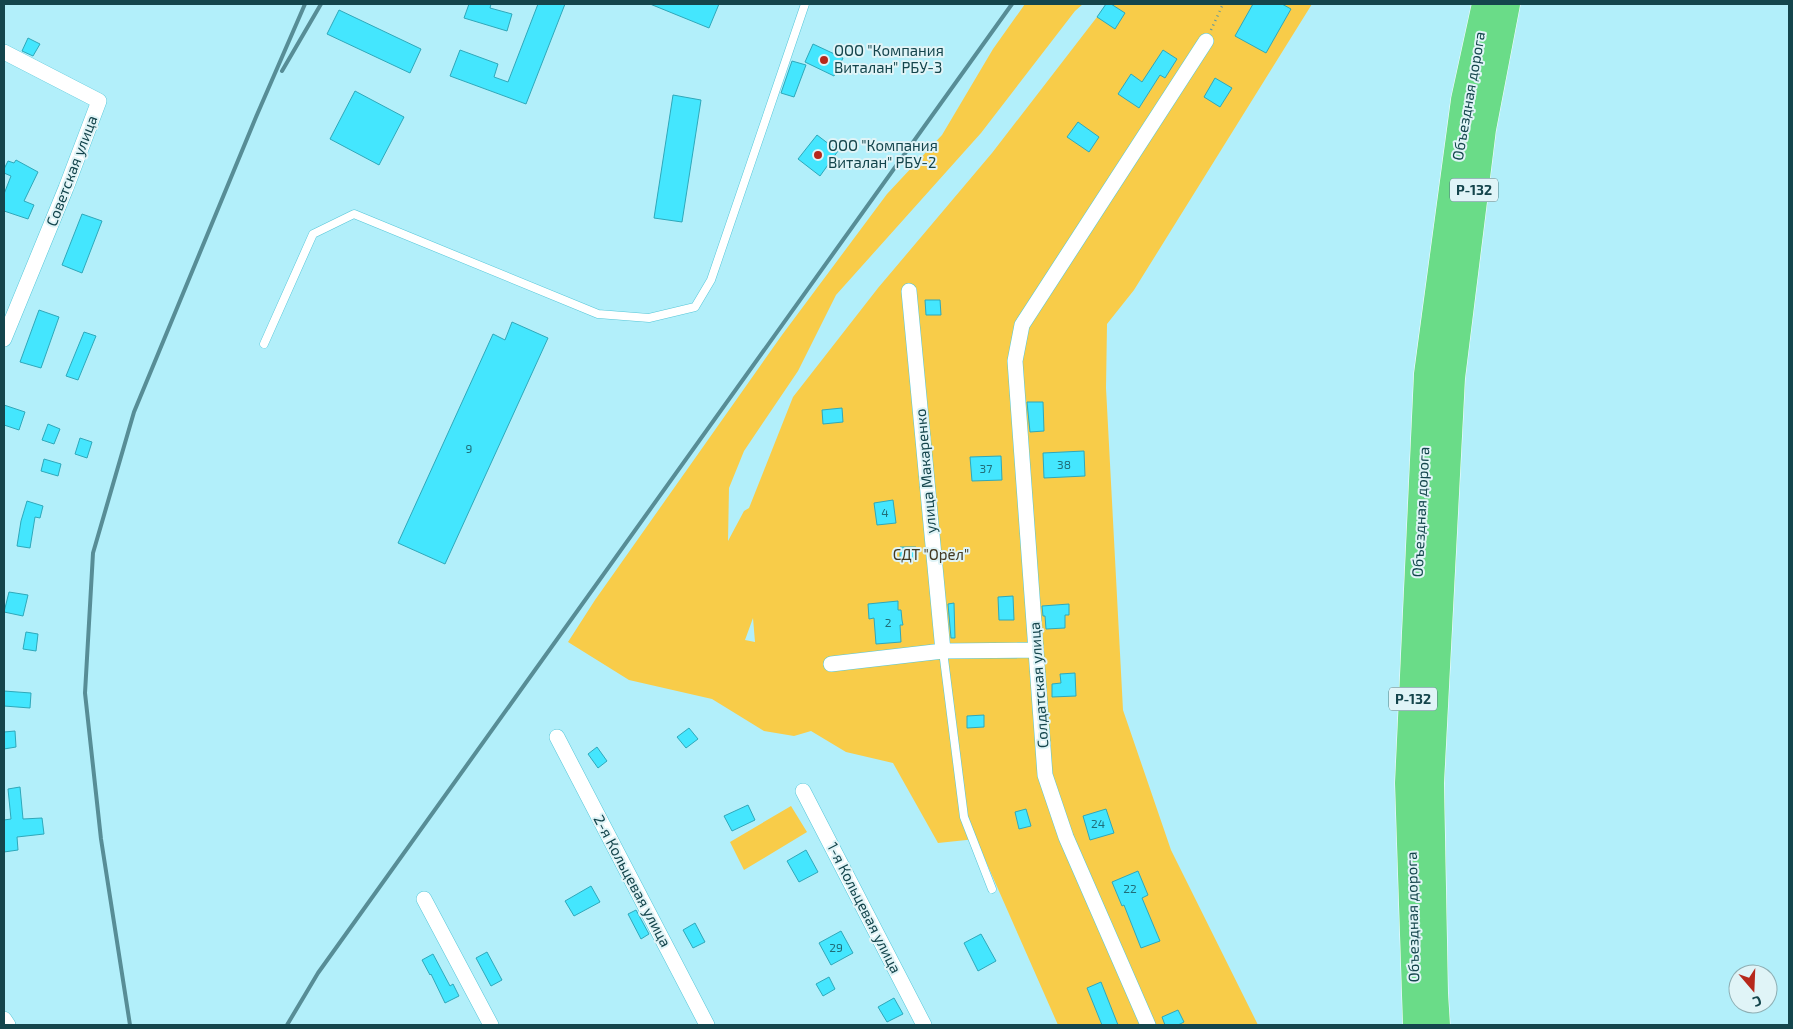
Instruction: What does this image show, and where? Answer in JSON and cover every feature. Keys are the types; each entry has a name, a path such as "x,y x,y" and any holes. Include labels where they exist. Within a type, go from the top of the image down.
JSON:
{"highway":[{"name":"Объездная дорога","path":"1416,1025 1409,782 1428,374 1466,100 1486,4"},
{"name":"Объездная дорога","path":"1436,1025 1430,783 1450,378 1482,129 1506,4"}],"street":[{"name":"Солдатская улица","path":"1148,1025 1066,837 1045,775 1015,361 1022,325 1206,41"},
{"name":"Советская улица","path":"4,52 99,102 4,340"},
{"name":"улица Макаренко","path":"909,291 943,651"},
{"path":"831,664 943,651 1036,650"},
{"name":"2-я Кольцевая улица","path":"557,737 707,1025"},
{"name":"1-я Кольцевая улица","path":"803,791 924,1025"},
{"path":"424,899 491,1025"},
{"path":"4,1019 8,1025"}],"lane":[{"path":"264,344 313,234 354,214 598,314 649,318 695,307 711,280 805,4"},
{"path":"943,651 964,817 992,889"}],"path":[{"path":"1206,41 1223,4"}],"green space":[{"name":"СДТ \"Орёл\"","path":"1025,4 1083,4 1075,11 981,133 836,295 798,371 744,451 729,488 728,541 744,511 749,508 793,397 878,288 992,153 1107,4 1312,4 1134,290 1107,324 1106,388 1123,710 1171,850 1258,1025 1058,1025 976,839 938,843 893,763 846,752 811,731 794,736 764,731 712,699 629,680 568,642 595,600 782,335 887,194 942,135 993,49","holes":["753,618 755,642 745,640"]},
{"path":"791,806 807,832 744,870 730,842"}],"building":[{"path":"469,4 491,4 490,8 512,14 507,31 464,18"},
{"path":"538,4 565,4 526,104 450,76 460,50 498,64 494,77 508,82"},
{"path":"650,4 719,4 709,28"},
{"path":"1106,4 1111,4 1125,13 1115,29 1097,17"},
{"path":"1253,4 1282,4 1291,9 1266,53 1235,36"},
{"path":"339,10 421,49 410,73 327,34"},
{"path":"28,38 40,44 33,56 22,51"},
{"name":"ООО \"Компания Виталан\" РБУ-3","path":"813,44 843,58 834,76 805,62"},
{"path":"1163,50 1177,59 1165,78 1160,75 1139,108 1118,94 1131,74 1142,82"},
{"path":"792,61 806,65 794,97 781,93"},
{"path":"1215,78 1232,88 1220,107 1204,97"},
{"path":"355,91 404,117 379,165 330,139"},
{"path":"673,95 701,100 682,222 654,218"},
{"path":"1078,122 1099,137 1089,152 1067,137"},
{"name":"ООО \"Компания Виталан\" РБУ-2","path":"817,135 838,151 820,176 798,159"},
{"path":"16,160 38,172 24,201 34,205 28,219 4,211 4,194 11,176 4,173 4,169 8,161 14,163"},
{"path":"82,214 102,221 82,273 62,265"},
{"path":"925,300 940,300 941,315 926,315"},
{"path":"39,310 59,317 41,368 20,362"},
{"path":"512,322 548,338 445,564 398,543 493,334 505,340"},
{"path":"84,332 96,336 78,380 66,376"},
{"path":"1027,402 1043,402 1044,431 1030,432"},
{"path":"4,405 25,412 19,430 4,425"},
{"path":"842,408 843,422 823,424 822,410"},
{"path":"48,424 60,429 54,444 42,440"},
{"path":"80,438 92,442 87,458 75,454"},
{"path":"1084,451 1085,476 1044,478 1043,453"},
{"path":"1001,456 1002,480 972,481 970,457"},
{"path":"44,459 61,464 58,476 41,471"},
{"path":"893,500 896,523 877,525 874,503"},
{"path":"27,501 43,506 40,518 35,517 30,548 17,546 21,521"},
{"path":"900,547 916,547 916,558 900,559"},
{"path":"9,592 28,595 23,616 4,612"},
{"path":"1013,596 1014,620 999,620 998,597"},
{"path":"898,601 898,610 901,610 903,625 900,625 901,642 876,644 874,618 869,619 868,604"},
{"path":"954,603 955,638 951,638 948,604"},
{"path":"1069,604 1069,615 1065,615 1065,628 1046,629 1042,606"},
{"path":"26,632 38,634 36,651 23,649"},
{"path":"1075,673 1076,696 1052,697 1052,684 1061,683 1060,674"},
{"path":"4,691 31,693 30,708 4,706"},
{"path":"984,715 984,727 967,728 967,716"},
{"path":"689,728 698,739 686,748 677,737"},
{"path":"15,731 16,747 4,749 4,732"},
{"path":"597,747 607,761 598,768 588,754"},
{"path":"20,787 23,819 42,818 44,834 17,837 18,850 4,852 4,820 11,819 8,789"},
{"path":"748,805 755,820 732,831 724,816"},
{"path":"1026,809 1031,826 1019,829 1015,812"},
{"path":"1106,809 1114,833 1090,840 1083,816"},
{"path":"806,850 818,872 799,882 787,861"},
{"path":"1138,871 1148,895 1142,898 1160,941 1141,948 1124,905 1122,906 1112,882"},
{"path":"591,886 600,902 574,916 565,901"},
{"path":"636,910 649,934 641,939 628,914"},
{"path":"695,923 705,942 693,948 683,930"},
{"path":"841,931 853,953 831,965 819,943"},
{"path":"981,934 996,961 978,971 964,943"},
{"path":"487,952 502,980 491,986 476,958"},
{"path":"433,954 450,986 453,984 459,996 445,1003 422,960"},
{"path":"829,977 835,989 823,996 816,984"},
{"path":"1101,982 1118,1025 1102,1025 1087,988"},
{"path":"894,998 903,1014 887,1022 878,1007"},
{"path":"1178,1010 1184,1022 1178,1025 1165,1025 1162,1017"}],"railway":[{"path":"130,1025 101,839 85,693 93,553 134,412 256,117 305,4"},
{"path":"282,71 321,4"},
{"path":"287,1025 318,973 1012,4"}],"place":[{"name":"ООО \"Компания Виталан\" РБУ-3","path":"824,60"},
{"name":"ООО \"Компания Виталан\" РБУ-2","path":"818,155"}]}
